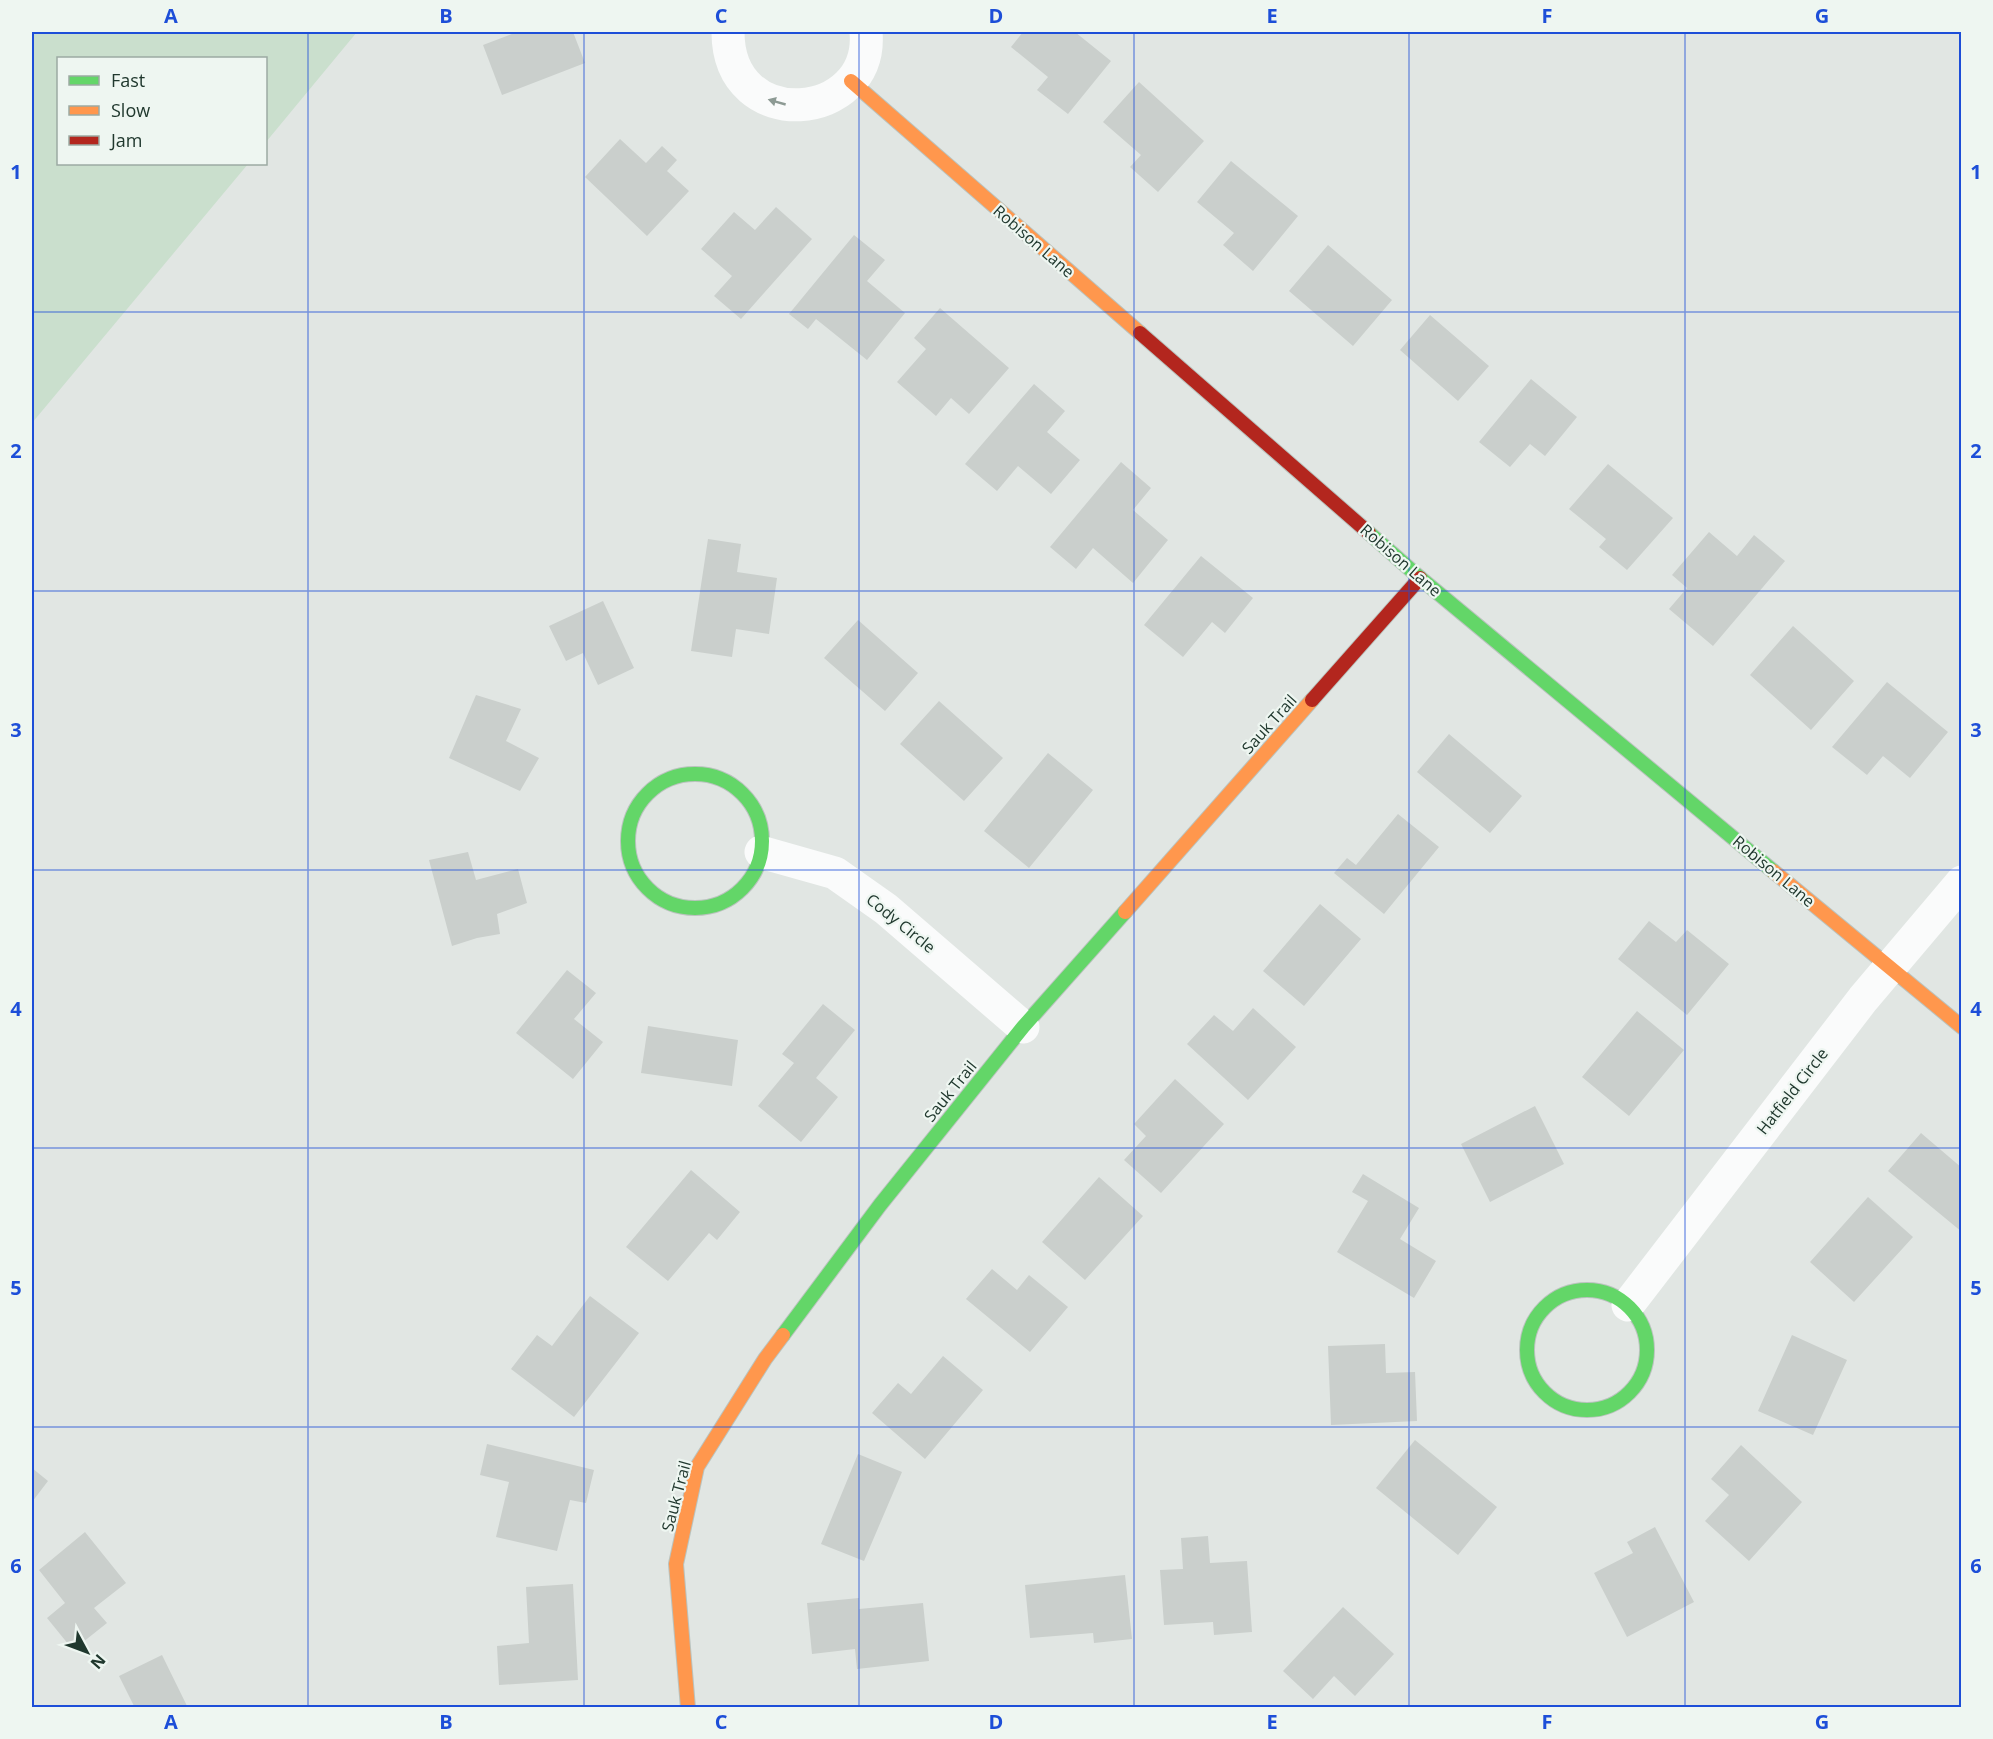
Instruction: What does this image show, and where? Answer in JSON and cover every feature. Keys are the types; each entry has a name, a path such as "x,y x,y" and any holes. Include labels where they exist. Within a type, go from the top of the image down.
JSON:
{"street":[{"path":"728,32 728,48 736,70 751,89 769,101 791,106 813,104 833,96 850,81 862,63 867,41 866,32"},
{"name":"Robison Lane","path":"850,81 1420,578 1962,1027"},
{"name":"Sauk Trail","path":"688,1707 676,1564 698,1467 772,1350 880,1204 1023,1027 1420,578"},
{"path":"686,775 708,775 729,784 747,799 758,818 762,841 761,852 754,873 740,891 713,906 691,909 671,904 652,893 638,877 630,858 628,836 633,815 645,796 663,782 686,775"},
{"name":"Cody Circle","path":"761,852 835,873 886,909 1023,1027"},
{"name":"Hatfield Circle","path":"1628,1305 1863,999 1962,882"},
{"path":"1584,1290 1608,1293 1628,1305 1642,1324 1648,1347 1644,1370 1632,1390 1613,1405 1590,1411 1567,1407 1547,1395 1533,1376 1527,1353 1531,1330 1543,1310 1562,1296 1584,1290"}],"green space":[{"path":"32,32 357,32 267,141 267,57 57,57 57,165 247,165 32,423"}],"building":[{"path":"517,32 573,32 585,63 502,95 483,45"},
{"path":"1023,32 1075,32 1111,61 1068,114 1037,90 1048,77 1011,47"},
{"path":"1139,82 1204,141 1158,192 1130,167 1141,155 1103,122"},
{"path":"620,139 646,163 662,146 677,160 667,171 689,191 647,236 585,177"},
{"path":"1231,161 1298,216 1253,271 1223,245 1234,233 1197,202"},
{"path":"776,207 812,239 741,319 714,296 732,276 701,249 734,212 755,230"},
{"path":"854,235 885,260 867,281 905,313 867,360 816,319 808,329 789,314"},
{"path":"1328,245 1392,300 1353,346 1289,291"},
{"path":"940,308 1009,368 969,414 951,398 936,416 897,382 926,349 914,338"},
{"path":"1430,315 1489,366 1458,401 1400,350"},
{"path":"1531,379 1577,417 1545,456 1530,444 1510,467 1479,442"},
{"path":"1034,384 1065,411 1047,432 1080,460 1051,494 1018,466 997,491 965,464"},
{"path":"1121,462 1151,488 1133,510 1168,540 1133,583 1093,548 1076,569 1050,547"},
{"path":"1608,464 1673,518 1627,570 1599,547 1606,539 1569,509"},
{"path":"1709,532 1737,556 1754,535 1785,561 1713,646 1669,609 1687,588 1672,575"},
{"path":"708,539 741,544 737,572 777,578 769,634 736,629 732,657 691,651"},
{"path":"1201,556 1253,598 1225,633 1212,622 1183,657 1144,625"},
{"path":"603,601 634,668 598,685 583,653 566,661 549,626"},
{"path":"858,620 918,673 885,711 824,658"},
{"path":"1793,626 1854,681 1811,730 1750,675"},
{"path":"1887,682 1948,732 1910,778 1883,756 1867,775 1832,747"},
{"path":"476,695 521,709 506,741 539,758 520,791 449,758"},
{"path":"939,701 1003,758 964,801 900,744"},
{"path":"1449,734 1522,796 1490,833 1417,772"},
{"path":"1048,753 1093,790 1029,868 984,831"},
{"path":"1398,814 1439,847 1384,914 1334,873 1347,858 1356,865"},
{"path":"468,852 476,880 518,869 527,903 497,914 500,934 452,946 429,860"},
{"path":"1320,904 1361,939 1304,1006 1263,971"},
{"path":"1649,921 1676,942 1687,930 1729,964 1687,1015 1618,959"},
{"path":"567,970 596,993 574,1019 603,1042 573,1079 516,1033"},
{"path":"823,1004 855,1030 816,1078 838,1097 801,1142 758,1106 794,1063 782,1054"},
{"path":"1253,1008 1296,1047 1248,1100 1187,1044 1214,1015 1233,1031"},
{"path":"1637,1011 1684,1050 1629,1116 1582,1077"},
{"path":"648,1026 738,1040 732,1086 641,1073"},
{"path":"1175,1079 1224,1124 1161,1193 1124,1160 1146,1136 1134,1124"},
{"path":"1535,1106 1564,1164 1490,1202 1461,1144"},
{"path":"1921,1133 1962,1168 1962,1232 1888,1171"},
{"path":"691,1170 740,1212 717,1240 709,1233 668,1281 626,1247"},
{"path":"1363,1174 1419,1208 1400,1239 1436,1261 1414,1298 1337,1252 1368,1201 1352,1192"},
{"path":"1099,1177 1143,1216 1085,1280 1042,1242"},
{"path":"1868,1197 1913,1237 1854,1302 1810,1262"},
{"path":"992,1269 1017,1290 1029,1275 1068,1307 1030,1352 966,1299"},
{"path":"590,1296 639,1333 574,1417 511,1369 537,1335 552,1346"},
{"path":"1792,1335 1847,1360 1813,1435 1758,1411"},
{"path":"1385,1344 1386,1373 1415,1372 1417,1421 1331,1425 1328,1346"},
{"path":"943,1356 983,1390 925,1459 872,1413 898,1383 911,1394"},
{"path":"1415,1440 1497,1507 1458,1555 1376,1488"},
{"path":"487,1444 594,1470 586,1503 570,1500 557,1551 496,1537 509,1482 480,1475"},
{"path":"1741,1445 1802,1502 1749,1561 1705,1521 1729,1495 1711,1479"},
{"path":"858,1454 902,1472 864,1561 821,1544"},
{"path":"32,1468 48,1481 32,1502"},
{"path":"1655,1527 1694,1602 1627,1637 1594,1573 1633,1553 1627,1542"},
{"path":"85,1532 126,1583 94,1608 107,1623 73,1650 47,1618 65,1603 39,1570"},
{"path":"1208,1536 1210,1563 1247,1561 1252,1632 1214,1635 1213,1622 1164,1625 1160,1570 1183,1569 1181,1538"},
{"path":"1125,1575 1132,1639 1094,1643 1093,1633 1030,1638 1025,1585"},
{"path":"573,1584 578,1680 499,1685 497,1646 529,1643 526,1587"},
{"path":"859,1598 859,1609 923,1603 929,1661 857,1669 855,1649 812,1654 807,1603"},
{"path":"1343,1607 1394,1654 1355,1696 1334,1676 1313,1699 1283,1671"},
{"path":"162,1655 188,1708 135,1708 119,1676"}],"traffic: fast":[{"path":"1369,533 1773,871"},
{"path":"695,774 721,779 742,794 757,815 762,841 757,867 742,888 721,903 695,908 669,903 648,888 633,867 628,841 633,815 648,794 669,779 695,774"},
{"path":"783,1335 880,1205 1023,1027 1125,912"},
{"path":"1587,1290 1610,1295 1629,1308 1642,1327 1647,1350 1642,1373 1629,1392 1610,1405 1587,1410 1564,1405 1545,1392 1532,1373 1527,1350 1532,1327 1545,1308 1564,1295 1587,1290"}],"traffic: slow":[{"path":"851,81 1140,333"},
{"path":"1125,912 1312,700"},
{"path":"1773,871 1962,1027"},
{"path":"688,1708 676,1564 697,1467 765,1359 783,1335"}],"traffic: jam":[{"path":"1140,333 1369,533"},
{"path":"1312,700 1420,578"}]}
